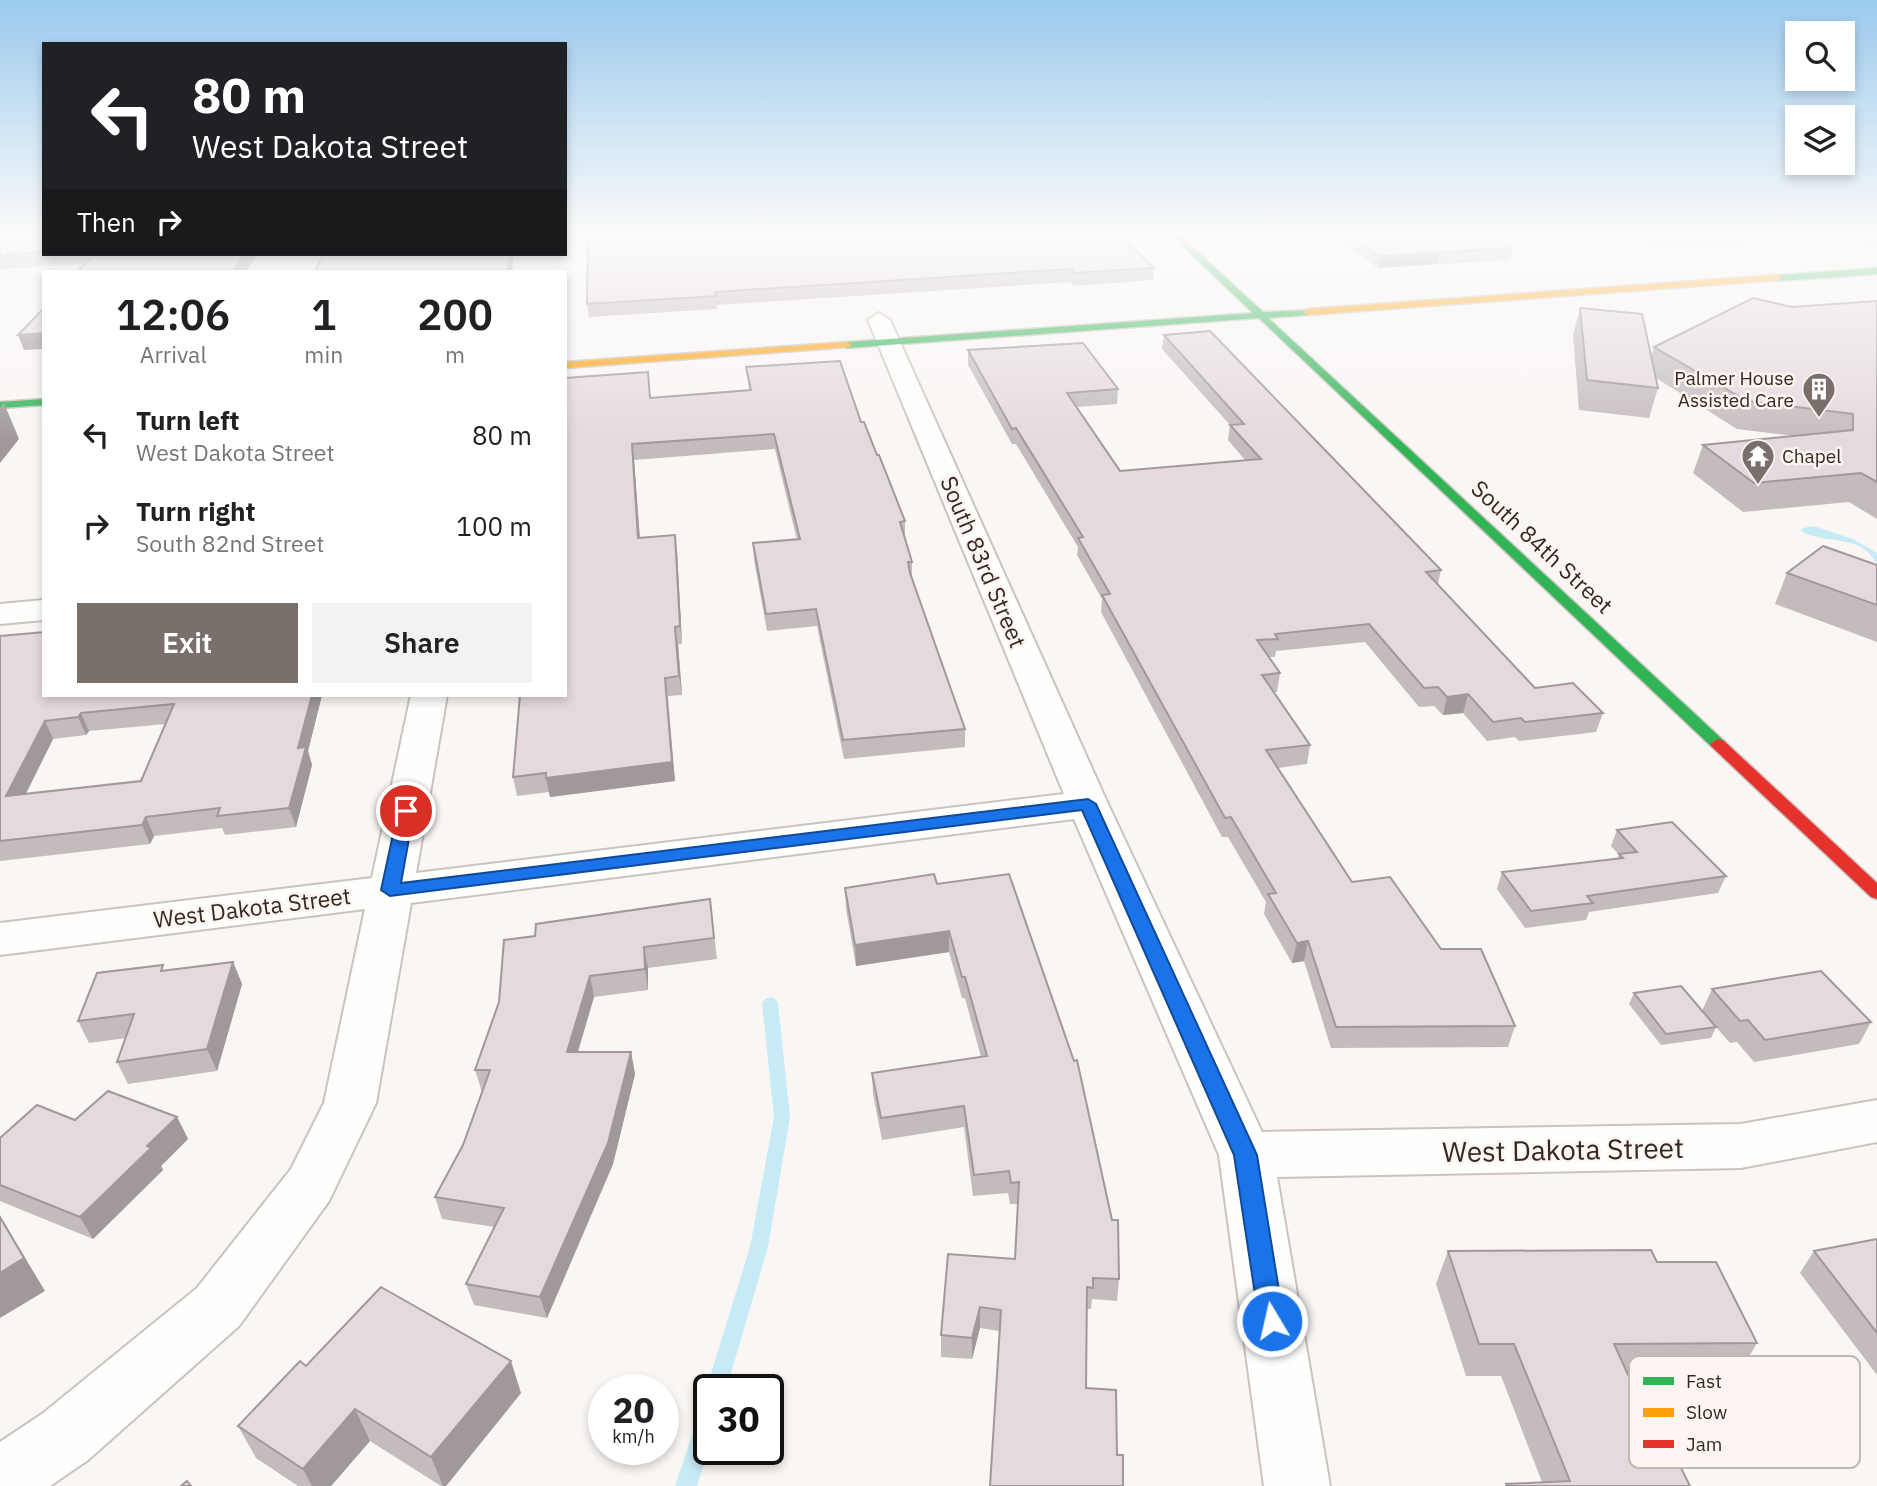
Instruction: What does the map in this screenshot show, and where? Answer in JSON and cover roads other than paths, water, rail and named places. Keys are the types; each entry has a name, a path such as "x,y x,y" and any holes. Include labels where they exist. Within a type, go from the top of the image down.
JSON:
{"main road":[{"name":"South 84th Street","path":"1249,304 1877,893"},
{"path":"567,365 882,325 1260,315 1409,304"},
{"path":"0,405 42,402"}],"street":[{"name":"South 83rd Street","path":"882,325 1088,804 1246,1155 1297,1486"},
{"path":"0,614 42,610"},
{"path":"0,1480 65,1437 218,1307 310,1185 350,1104 429,697"},
{"name":"West Dakota Street","path":"0,939 1088,804"},
{"name":"West Dakota Street","path":"1246,1155 1741,1146 1877,1121"}],"water":[{"path":"1814,526 1853,539 1877,553 1877,565 1863,548 1801,531"}],"waterway":[{"path":"721,1374 759,1247 782,1117 770,1003"},
{"path":"686,1486 693,1464"}],"place":[{"name":"Palmer House Assisted Care","path":"1819,419"},
{"name":"Chapel","path":"1758,486"}]}
